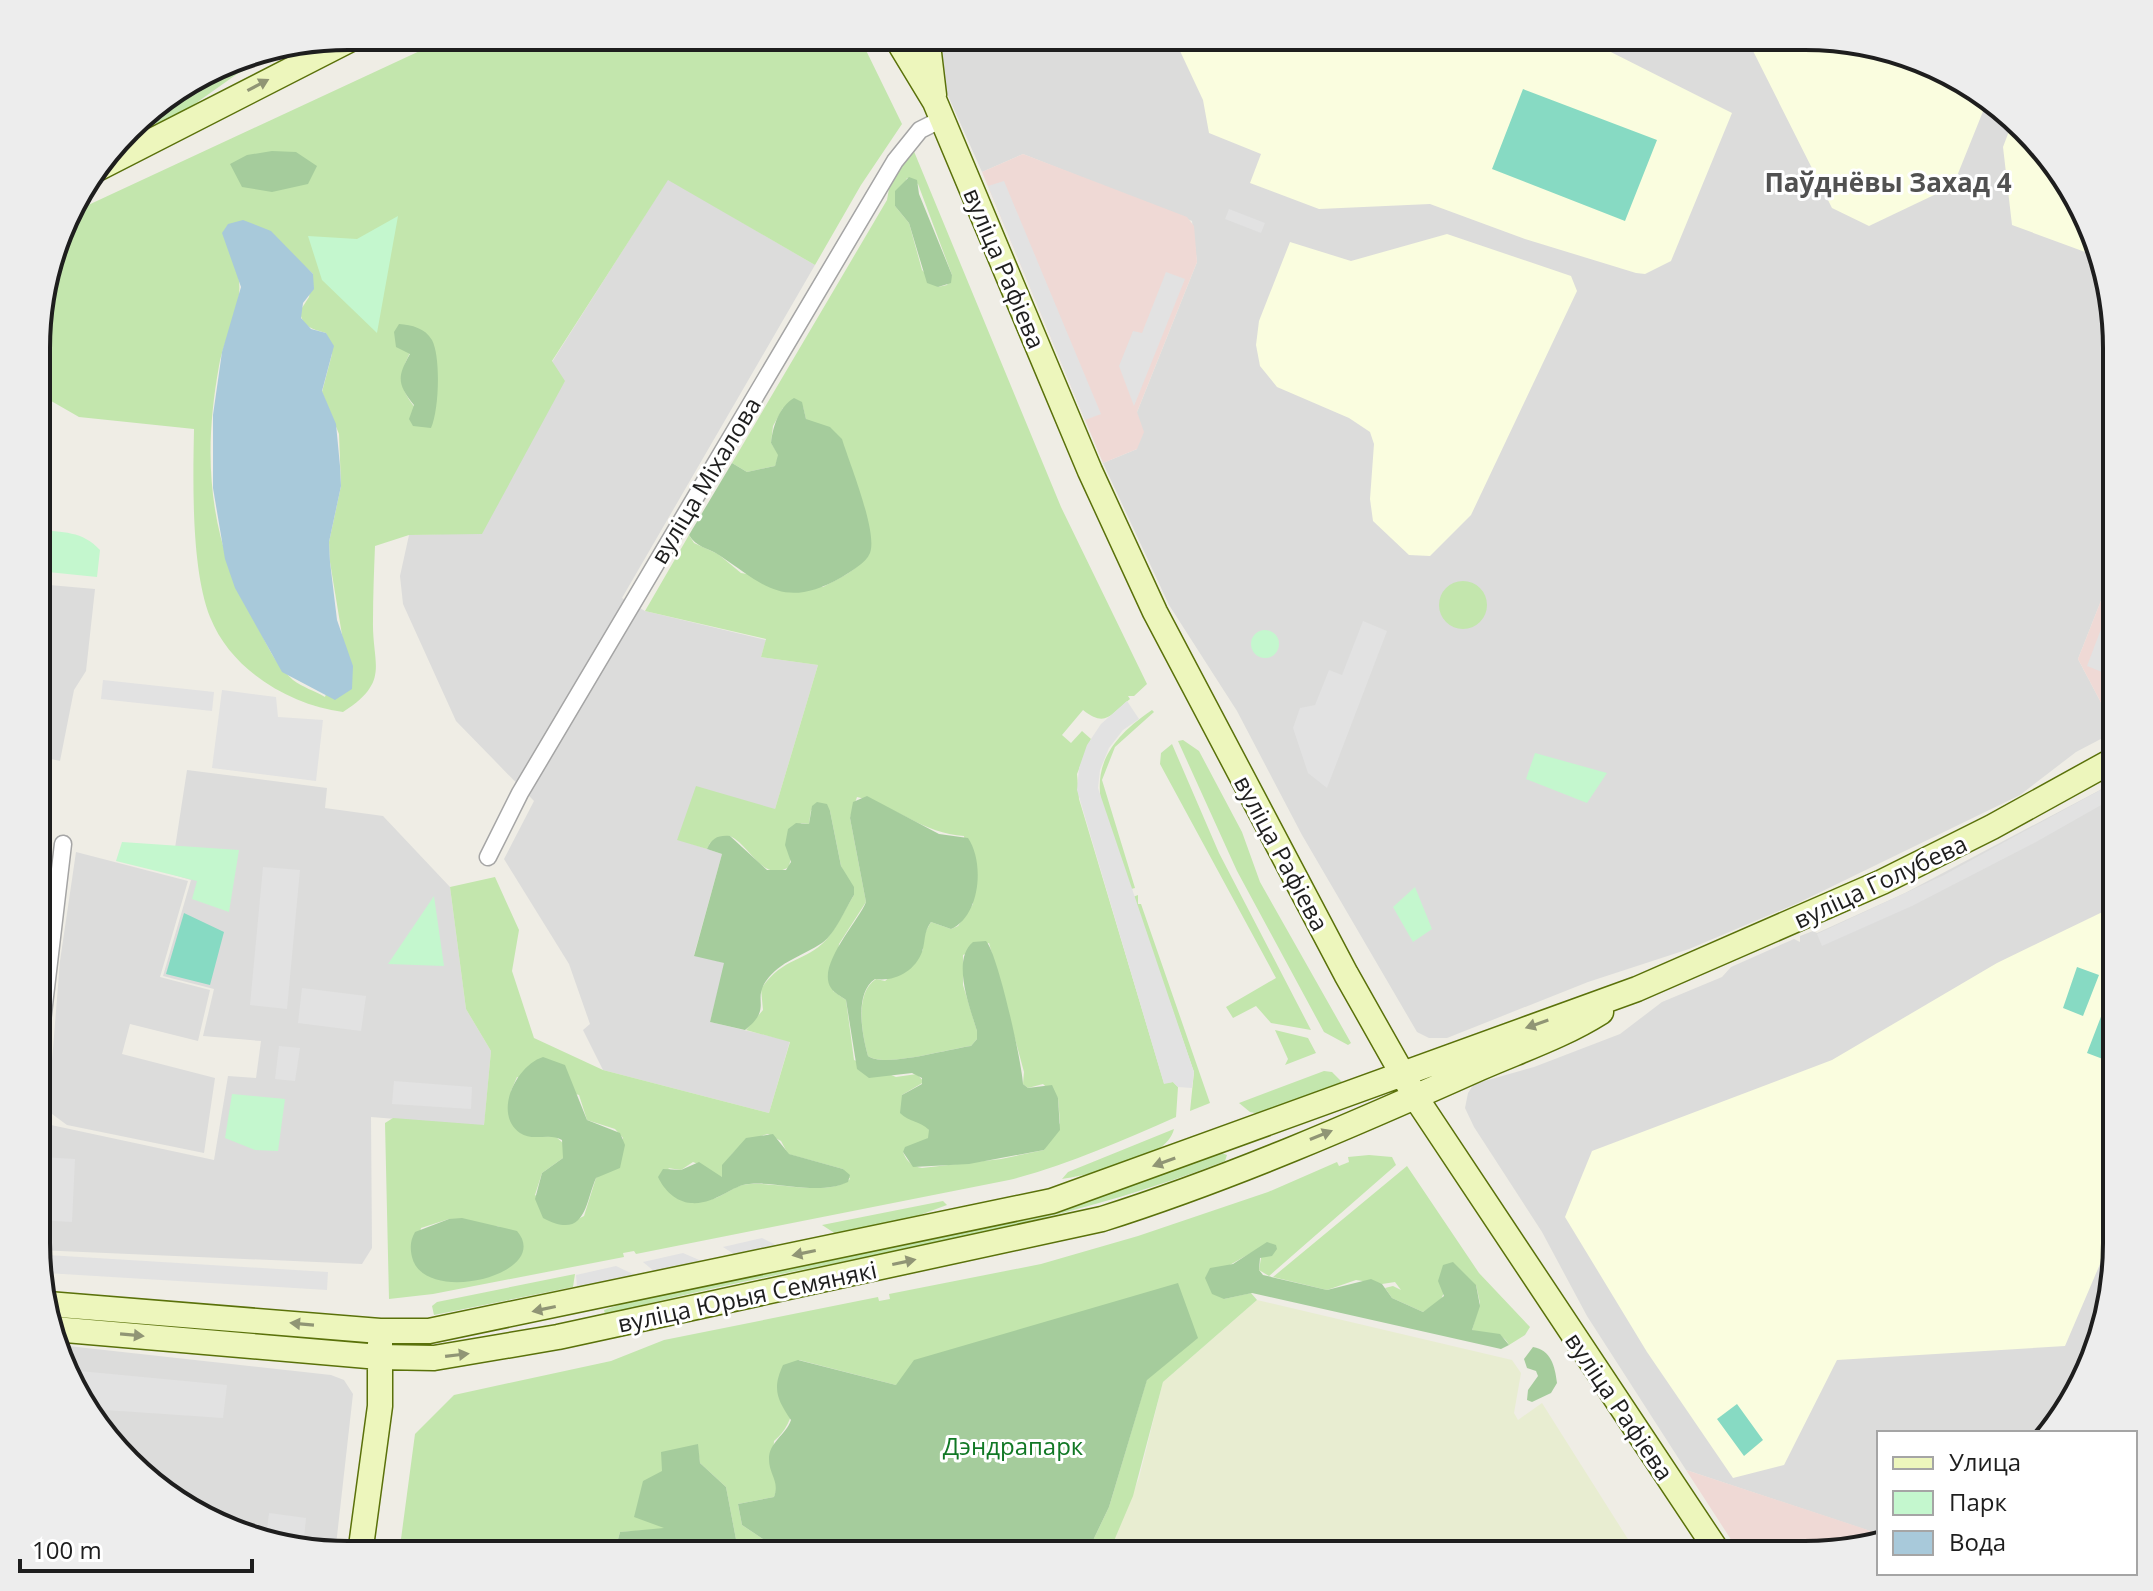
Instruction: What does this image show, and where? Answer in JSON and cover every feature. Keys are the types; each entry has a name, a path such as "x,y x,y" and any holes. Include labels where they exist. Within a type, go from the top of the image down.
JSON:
{"main road":[{"name":"вуліца Рафіева","path":"903,50 938,110 1090,471 1155,612 1401,1072 1711,1541"},
{"name":"вуліца Рафіева","path":"929,50 938,110"},
{"path":"120,157 327,51"},
{"name":"вуліца Голубева","path":"1401,1072 1637,989 1882,882 1992,827 2103,766"},
{"name":"вуліца Голубева","path":"1416,1098 1572,1030 1637,989"},
{"name":"вуліца Юрыя Семянякі","path":"57,1305 380,1331 429,1331 1052,1201 1322,1104 1401,1072"},
{"name":"вуліца Юрыя Семянякі","path":"63,1330 379,1357 434,1358 474,1353 1058,1230 1152,1203 1416,1098"},
{"path":"362,1541 380,1406 380,1331"}],"street":[{"name":"вуліца Міхалова","path":"488,857 520,793 895,161 938,110"},
{"path":"50,954 63,844"}],"shaded area":[{"name":"Паўднёвы Захад 4","path":"935,50 1805,50 1882,60 1954,90 2016,137 2041,167 2072,216 2093,271 2103,348 2103,596 2078,659 2103,706 2103,738 2076,752 2020,795 1798,903 1689,949 1588,982 1447,1038 1429,1038 1417,1032 1302,835 1237,711 1169,605 1103,463 1137,449 1137,412 1197,262 1192,221 1023,154 982,172 942,82"},
{"path":"1180,50 1607,50 1732,113 1671,261 1645,274 1525,239 1430,204 1319,209 1250,183 1261,154 1209,133 1203,100"},
{"path":"1753,50 1824,51 1882,60 1937,81 1984,110 1953,186 1869,226 1832,208"},
{"path":"2009,131 2041,167 2063,199 2087,253 2012,225 2003,147"},
{"path":"1023,154 1187,217 1194,226 1197,262 1137,412 1144,432 1137,449 1103,463 982,172"},
{"path":"668,179 815,265 622,598 645,611 766,640 761,657 818,665 775,809 677,839 722,854 694,955 725,963 710,1022 790,1041 769,1113 603,1070 583,1030 590,1024 569,964 504,859 534,801 456,721 403,604 400,576 409,535 482,533 552,362"},
{"path":"1004,181 1101,414 1085,420 988,186"},
{"path":"1229,209 1265,223 1261,233 1225,219"},
{"path":"1447,234 1571,276 1577,291 1471,515 1430,556 1409,555 1373,521 1370,499 1374,444 1370,432 1349,418 1277,387 1260,366 1256,345 1259,321 1290,242 1351,261"},
{"path":"1166,272 1185,279 1134,406 1119,366 1133,331 1142,333"},
{"path":"50,585 95,589 86,671 74,690 60,761 50,759"},
{"path":"2103,596 2103,706 2078,659"},
{"path":"1363,621 1387,631 1327,788 1308,773 1293,728 1300,708 1315,705 1329,670 1342,675"},
{"path":"2103,624 2103,672 2087,666"},
{"path":"103,680 214,692 212,711 101,699"},
{"path":"222,690 276,697 278,717 323,720 316,781 212,768"},
{"path":"1127,701 1139,719 1123,730 1109,748 1100,770 1098,788 1194,1072 1192,1088 1178,1087 1173,1082 1164,1084 1077,790 1079,768 1087,745 1101,724"},
{"path":"187,770 327,788 325,808 383,816 450,887 466,1009 491,1051 484,1126 371,1117 372,1248 362,1264 50,1251 50,1125 214,1160 228,1076 256,1078 261,1041 203,1036 214,989 163,976 191,880 171,874"},
{"path":"2103,788 2103,1243 2093,1320 2072,1375 2035,1431 1877,1431 1875,1533 1686,1470 1587,1316 1542,1232 1465,1108 1468,1093 1474,1084 1534,1067 1620,1034 1662,1002 1722,977 1731,967 1794,939 1800,942 1800,936 1813,931 1817,933 1905,893"},
{"path":"2103,789 2103,804 2036,842 1912,906 1822,946 1817,934 1944,875"},
{"path":"76,852 188,881 160,977 210,990 198,1041 130,1024 122,1054 215,1078 204,1153 67,1125 50,1112 60,961"},
{"path":"263,867 300,870 287,1009 250,1005"},
{"path":"2103,912 2102,1259 2065,1346 1837,1360 1784,1465 1733,1478 1647,1352 1565,1217 1592,1151 1832,1060 1997,963"},
{"path":"302,988 366,996 361,1031 298,1023"},
{"path":"279,1046 300,1048 295,1081 275,1079"},
{"path":"394,1081 472,1087 471,1109 392,1104"},
{"path":"50,1158 75,1159 72,1222 50,1221"},
{"path":"762,1238 780,1247 737,1256 723,1247"},
{"path":"683,1253 704,1262 655,1272 643,1262"},
{"path":"51,1255 328,1272 327,1290 52,1273"},
{"path":"616,1266 637,1276 577,1287 576,1275"},
{"path":"1257,1300 1512,1360 1521,1373 1514,1413 1518,1420 1542,1403 1629,1541 1114,1541 1139,1478 1163,1382"},
{"path":"69,1346 331,1375 344,1380 353,1394 337,1540 290,1535 252,1525 216,1510 183,1491 152,1467 137,1454 100,1408"},
{"path":"79,1371 227,1385 223,1418 101,1410"},
{"path":"1686,1470 1875,1533 1824,1540 1732,1541"},
{"path":"269,1513 306,1518 304,1537 267,1530"}],"green space":[{"path":"422,50 866,50 902,124 861,185 815,265 668,180 552,361 565,381 482,534 409,535 375,546 373,636 376,671 368,691 343,712 302,702 264,682 247,669 220,636 210,617 199,574 194,499 194,429 79,417 50,400 50,348 60,271 86,206","holes":["288,251 313,274 309,297 300,311 305,324 326,333 332,354 322,392 339,434 341,486 329,542 343,641 325,697 300,685 281,668 240,593 219,531 211,467 211,434 219,366 239,292 236,267","410,353 431,428 410,401 403,385 402,376"]},
{"path":"256,65 237,74 182,113 144,131 199,90"},
{"path":"1523,89 1657,140 1625,221 1492,169"},
{"path":"913,149 1061,507 1147,684 1134,696 1128,696 1130,699 1108,717 1097,718 1083,710 1062,735 1071,743 1082,731 1091,739 1077,774 1079,799 1164,1083 1173,1082 1178,1087 1176,1117 1073,1160 1009,1180 636,1254 634,1251 623,1253 624,1257 433,1294 389,1299 385,1123 393,1118 484,1125 491,1051 466,1009 450,887 495,877 519,930 512,971 534,1038 603,1070 769,1113 790,1042 746,1030 763,1010 761,989 777,971 826,940 854,895 841,866 830,811 811,810 809,824 801,823 787,850 791,856 789,867 780,871 764,867 730,836 710,843 707,849 677,840 696,786 775,809 818,665 761,657 766,639 645,611 689,535 694,543 718,554 741,573 823,587 854,569 866,556 871,539 806,419 803,407 783,408 773,426 771,443 779,455 775,466 747,472 732,463 887,200 890,183","holes":["907,178 918,184 952,275 947,285 938,287 922,270 909,223 895,206","857,797 936,830 964,836 973,904 958,926 951,929 931,922 922,938 923,950 885,981 876,979 869,985 862,1004 868,1056 902,1059 971,1046 977,1039 977,1031 963,985 963,955 989,943 1024,1072 1023,1084 1028,1088 1043,1084 1058,1098 1060,1123 1044,1150 1001,1159 922,1168 906,1158 903,1152 929,1138 929,1130 902,1095 924,1082 917,1074 896,1077 854,1060 846,1000 833,991 839,944 866,902 850,818","517,1077 579,1095 587,1120 615,1129 623,1138 604,1173 596,1178 584,1216 572,1222 535,1195 542,1173 563,1158 564,1144 555,1136 536,1137 511,1091","768,1134 781,1141 788,1154 843,1169 850,1179 841,1184 817,1188 745,1185 709,1200 668,1168 681,1170 693,1162 722,1177 727,1161 752,1140","449,1219 500,1226 414,1263 421,1228"]},
{"path":"272,151 296,152 317,166 308,184 272,192 242,187 230,164 247,155"},
{"path":"909,177 917,180 919,194 952,275 951,283 938,287 927,283 909,223 895,206 895,191"},
{"path":"398,216 377,333 322,280 308,236 357,239"},
{"path":"399,324 422,330 435,348 438,384 431,428 413,426 409,419 414,405 404,391 401,375 410,354 396,347 394,332"},
{"path":"794,398 802,402 806,419 830,427 842,439 867,514 871,543 865,560 842,577 822,587 790,593 776,590 749,576 699,545 689,535 732,463 747,472 775,466 778,455 771,443 773,430 781,412"},
{"path":"50,531 87,539 100,550 97,577 50,572"},
{"path":"1463,581 1480,588 1487,605 1480,622 1463,629 1446,622 1439,605 1446,588"},
{"path":"1265,630 1275,634 1279,644 1275,654 1265,658 1255,654 1251,644 1255,634"},
{"path":"1152,710 1154,712 1115,747 1102,780 1135,888 1131,889 1103,813 1101,771 1110,751 1126,731"},
{"path":"1183,740 1199,751 1242,832 1260,882 1351,1043 1348,1045 1324,1032 1237,871 1178,741"},
{"path":"1172,744 1219,853 1311,1030 1271,1023 1256,1006 1233,1018 1226,1007 1276,978 1160,764 1161,753"},
{"path":"1535,753 1607,773 1587,803 1526,779"},
{"path":"867,796 939,834 968,838 977,861 978,874 974,901 961,922 951,929 931,922 915,965 897,977 875,979 868,985 861,1014 868,1056 902,1059 971,1046 977,1039 977,1031 964,985 963,960 973,942 986,941 1003,986 1023,1084 1028,1088 1052,1085 1058,1098 1060,1130 1044,1150 969,1164 913,1167 903,1152 905,1147 928,1138 929,1130 900,1113 902,1095 922,1084 922,1078 912,1073 869,1078 857,1069 846,1000 832,990 828,979 833,956 866,902 850,818 853,802"},
{"path":"817,802 827,804 830,811 841,866 854,887 854,895 827,939 785,964 766,981 758,1016 745,1030 710,1022 724,963 694,956 722,854 707,849 716,838 730,836 767,870 786,870 791,862 785,845 788,829 796,823 809,824 812,806"},
{"path":"122,842 239,850 229,912 192,899 197,881 116,861"},
{"path":"1415,887 1432,929 1413,942 1393,907"},
{"path":"1138,895 1138,904 1141,904 1210,1103 1190,1111 1194,1072 1133,897"},
{"path":"434,896 444,966 388,964"},
{"path":"184,913 224,932 210,985 166,974"},
{"path":"2077,967 2099,975 2083,1016 2063,1008"},
{"path":"2103,1011 2103,1059 2087,1053"},
{"path":"1275,1030 1308,1038 1316,1053 1285,1065 1288,1059"},
{"path":"543,1057 565,1065 587,1120 620,1133 625,1145 620,1168 596,1178 582,1216 568,1225 543,1218 535,1199 542,1173 563,1158 562,1140 525,1136 512,1124 508,1114 511,1090 517,1079 524,1069"},
{"path":"1324,1071 1332,1072 1343,1083 1260,1114 1250,1112 1239,1103"},
{"path":"232,1094 285,1099 278,1151 255,1150 225,1138"},
{"path":"1174,1129 1168,1140 1143,1158 1108,1170 1062,1179 1068,1172"},
{"path":"773,1134 789,1154 843,1169 850,1175 848,1182 824,1188 749,1184 708,1201 691,1203 671,1194 658,1177 663,1169 681,1170 699,1162 722,1177 722,1165 746,1138"},
{"path":"1219,1152 1227,1155 1225,1161 1150,1188 1073,1210 605,1315 604,1310 648,1295 1047,1213"},
{"path":"1348,1157 1392,1157 1396,1165 1269,1276 1259,1270 1263,1246 1228,1266 1224,1299 1251,1293 1257,1300 1163,1382 1133,1496 1114,1541 1093,1541 1109,1507 1147,1379 1197,1338 896,1385 799,1360 791,1415 774,1441 772,1472 778,1486 774,1497 738,1504 742,1525 766,1541 736,1541 726,1487 700,1463 697,1444 666,1529 620,1532 618,1541 401,1541 415,1434 454,1395 611,1361 664,1340 878,1297 879,1301 890,1299 889,1294 1041,1264 1138,1236 1268,1192 1337,1162 1339,1166 1349,1162"},
{"path":"1407,1166 1479,1273 1530,1327 1525,1335 1509,1345 1501,1336 1472,1330 1480,1303 1476,1285 1444,1292 1441,1300 1423,1312 1392,1298 1385,1288 1393,1286 1401,1290 1395,1282 1382,1284 1356,1280 1327,1290 1273,1277"},
{"path":"943,1201 947,1205 906,1220 836,1234 822,1225"},
{"path":"462,1218 517,1231 524,1247 518,1260 503,1271 483,1279 460,1282 439,1280 421,1272 411,1254 415,1232 449,1219"},
{"path":"1267,1242 1276,1245 1277,1249 1272,1256 1260,1258 1259,1270 1263,1275 1327,1290 1371,1279 1382,1284 1392,1298 1423,1312 1444,1296 1438,1281 1443,1265 1453,1262 1476,1285 1480,1306 1472,1330 1500,1334 1509,1345 1501,1349 1252,1293 1224,1299 1212,1294 1205,1278 1210,1268 1233,1264"},
{"path":"575,1274 573,1287 434,1315 432,1306 437,1302"},
{"name":"Дэндрапарк","path":"1178,1283 1198,1338 1147,1380 1109,1507 1093,1541 766,1541 742,1525 738,1504 774,1497 776,1491 769,1465 770,1453 791,1420 778,1394 783,1365 798,1360 896,1385 914,1360"},
{"path":"1533,1347 1551,1360 1557,1383 1551,1393 1532,1402 1527,1400 1528,1390 1538,1376 1536,1371 1527,1368 1524,1359"},
{"path":"1737,1404 1763,1440 1744,1456 1717,1419"},
{"path":"698,1444 700,1463 726,1487 736,1541 618,1541 620,1532 664,1528 634,1517 643,1481 662,1471 661,1452"}],"water":[{"path":"243,220 271,231 313,274 314,289 303,303 301,318 311,329 326,333 334,346 322,391 336,424 341,486 329,542 330,562 337,620 353,666 352,689 335,700 282,672 235,588 225,559 213,488 213,415 222,352 241,287 222,233 228,224"}],"district":[{"name":"Паўднёвы Захад 4","path":"1888,182"}]}
